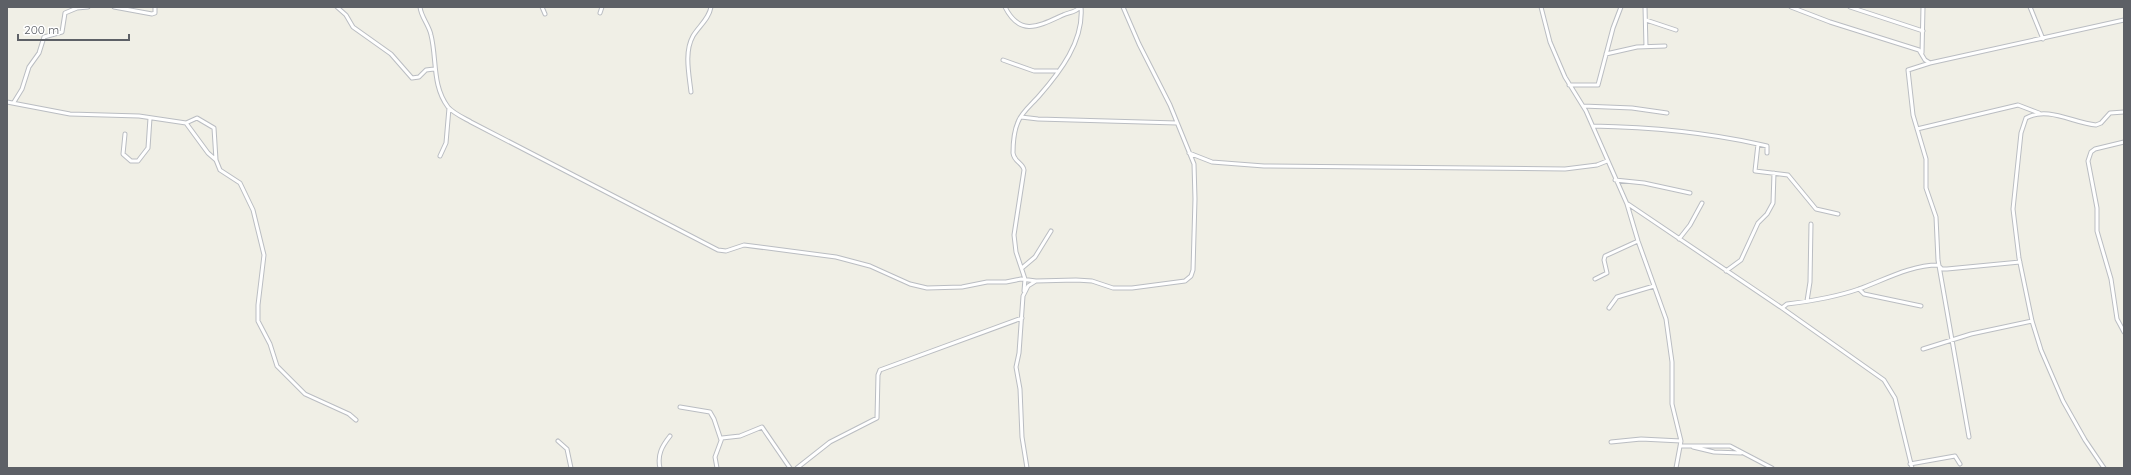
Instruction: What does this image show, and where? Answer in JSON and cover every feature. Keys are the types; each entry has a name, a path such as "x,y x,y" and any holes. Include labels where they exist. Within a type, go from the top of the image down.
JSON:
{"street":[{"path":"14,102 22,89 29,67 40,53 44,37 62,32 65,13 77,8 88,7"},
{"path":"114,7 152,14 155,13 155,7"},
{"path":"337,7 346,14 353,27 391,54 412,78 418,77 426,70 434,69"},
{"path":"420,7 431,35 434,69 442,97 449,108 471,122 721,251 729,251 744,245 836,257 870,266 914,285 931,289 971,286 987,282 1025,279 1036,281 1088,281 1113,288 1127,289 1187,280 1192,273 1194,261 1195,199 1194,167 1178,123 1122,7"},
{"path":"542,7 545,14"},
{"path":"600,13 602,7"},
{"path":"691,92 689,47 694,35 710,13 711,7"},
{"path":"1005,7 1012,21 1025,26 1047,24 1066,13 1076,11 1081,7"},
{"path":"1027,468 1022,442 1020,389 1016,367 1019,353 1025,279 1016,252 1014,235 1024,168 1016,161 1014,153 1017,126 1021,117 1047,86 1074,46 1078,35 1081,7"},
{"path":"1541,7 1550,42 1569,85 1583,106 1627,204 1668,328 1673,375 1672,404 1681,442 1676,468"},
{"path":"1569,85 1598,85 1621,7"},
{"path":"1645,7 1646,47"},
{"path":"1791,7 1858,31 1919,50 1922,53"},
{"path":"1850,7 1922,31"},
{"path":"1923,7 1922,53 1925,60 1930,63"},
{"path":"2030,7 2043,39"},
{"path":"1646,20 1676,30"},
{"path":"1968,437 1953,340 1938,265 1936,221 1926,188 1926,159 1913,115 1908,70 1930,63 2124,20"},
{"path":"1606,54 1646,47 1664,46"},
{"path":"1003,60 1034,71 1057,71"},
{"path":"7,102 14,102 70,114 150,118 186,123 197,118 214,128 216,160 222,173 240,183 253,210 264,255 258,305 258,322 270,344 277,366 305,394 348,414 356,420"},
{"path":"1917,129 2018,105 2040,114 2096,125 2101,123 2110,113 2124,112"},
{"path":"1583,106 1632,108 1667,113"},
{"path":"440,156 446,143 449,108"},
{"path":"2040,114 2026,118 2021,133 2013,209 2020,262 2032,320 2041,350 2063,401 2090,448 2104,468"},
{"path":"1021,117 1038,119 1178,123"},
{"path":"125,134 123,154 130,161 138,161 148,148 150,118"},
{"path":"186,123 208,153 216,160"},
{"path":"1592,126 1662,130 1734,139 1767,146 1767,153"},
{"path":"2124,142 2095,149 2091,152 2088,161 2097,212 2097,231 2112,284 2117,318 2124,332"},
{"path":"1758,144 1755,171 1790,176 1816,209 1838,214"},
{"path":"1189,153 1212,162 1270,166 1565,169 1597,165 1607,161"},
{"path":"1726,271 1741,260 1758,222 1767,214 1773,203 1774,173"},
{"path":"1615,180 1644,183 1690,193"},
{"path":"1680,239 1690,225 1702,203"},
{"path":"1627,204 1782,308 1886,383 1892,390 1897,404 1912,468"},
{"path":"1807,302 1810,282 1810,224"},
{"path":"1022,268 1035,257 1052,231"},
{"path":"1595,279 1607,274 1604,260 1605,256 1638,241"},
{"path":"1938,265 1942,269 1947,269 2020,262"},
{"path":"1782,308 1787,304 1807,302 1859,289 1895,275 1938,265"},
{"path":"1024,292 1030,284 1036,281"},
{"path":"1609,308 1617,297 1654,286"},
{"path":"1859,289 1864,294 1921,306"},
{"path":"797,468 830,442 877,418 878,374 880,370 1022,318"},
{"path":"1923,349 1971,334 2032,320"},
{"path":"680,407 710,412 721,440 715,457 717,468"},
{"path":"721,440 723,438 740,436 763,427 790,468"},
{"path":"660,468 658,456 663,445 670,436"},
{"path":"1611,442 1641,440 1681,442"},
{"path":"558,441 568,449 571,468"},
{"path":"1680,446 1730,446 1772,468"},
{"path":"1692,446 1714,452 1742,453"},
{"path":"1910,464 1955,456 1960,464"}]}
